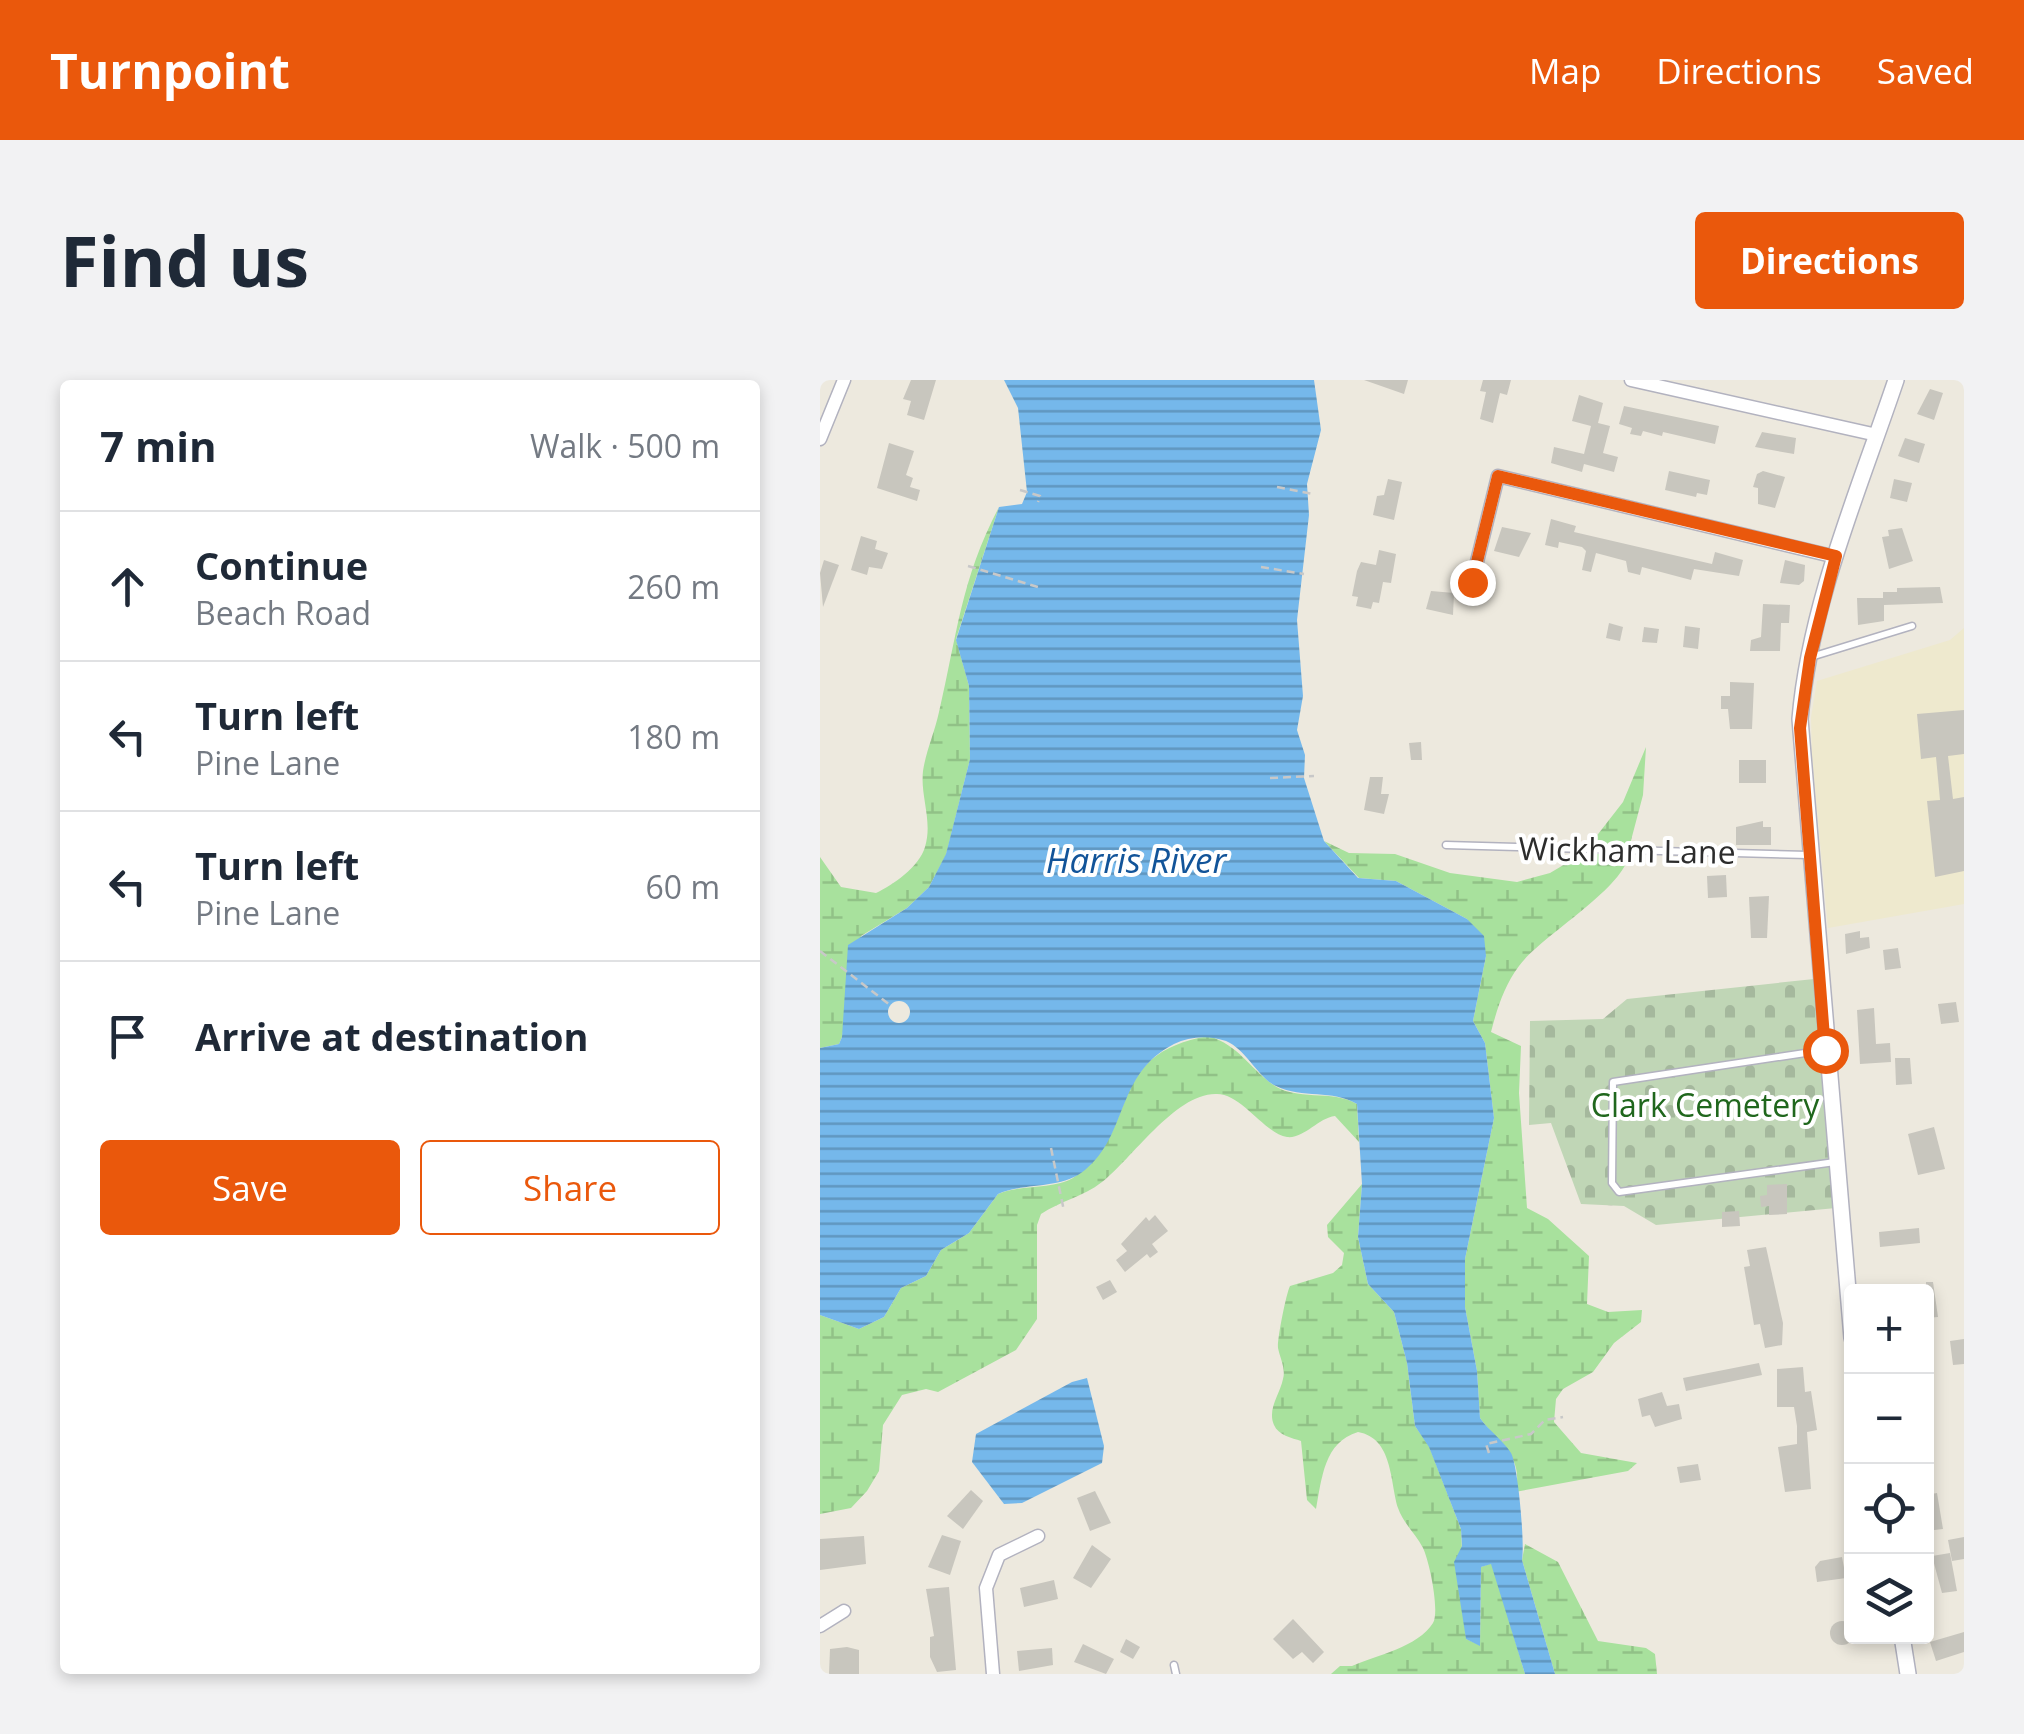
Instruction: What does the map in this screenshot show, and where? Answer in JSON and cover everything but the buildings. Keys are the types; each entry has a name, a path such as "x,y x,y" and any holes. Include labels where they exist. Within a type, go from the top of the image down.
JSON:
{"street":[{"path":"820,439 844,380"},
{"path":"1631,380 1877,435"},
{"path":"1847,1284 1800,728 1810,658 1836,556 1896,380"},
{"path":"1472,582 1498,476 1836,556"},
{"path":"993,1674 986,1588 999,1555 1038,1536"},
{"path":"820,1626 844,1611"},
{"path":"1903,1644 1908,1674"}],"lane":[{"path":"1810,658 1912,626"},
{"name":"Wickham Lane","path":"1446,844 1808,854"},
{"path":"1825,1050 1613,1082 1612,1183 1618,1192 1835,1162"}],"path":[{"path":"1276,486 1313,494"},
{"path":"1020,490 1040,496 1038,502"},
{"path":"968,566 1040,588"},
{"path":"1260,567 1304,574"},
{"path":"1270,778 1314,776"},
{"path":"820,951 890,1006"},
{"path":"1050,1148 1064,1210"},
{"path":"1489,1454 1486,1444 1530,1434 1545,1420 1562,1417"}],"shaded area":[{"path":"1964,628 1964,904 1828,928 1812,757 1811,717 1817,681 1950,640"}],"green space":[{"path":"999,507 956,639 969,686 970,759 946,855 929,887 907,908 861,936 842,1037 839,1044 820,1048 820,857 841,887 876,893 905,874 922,854 928,828 924,764 968,583"},
{"path":"1646,747 1643,795 1629,848 1588,847 1623,802"},
{"path":"1324,841 1349,853 1395,854 1450,873 1517,882 1550,873 1582,854 1629,854 1613,882 1519,966 1505,990 1491,1032 1521,1046 1519,1093 1527,1208 1548,1219 1589,1256 1587,1304 1608,1312 1642,1310 1641,1322 1614,1343 1593,1372 1563,1389 1556,1399 1554,1422 1581,1453 1637,1463 1628,1471 1515,1492 1513,1460 1480,1418 1477,1371 1465,1307 1465,1259 1494,1118 1485,1043 1473,1021 1486,956 1467,919 1396,881 1359,878"},
{"name":"Clark Cemetery","path":"1814,979 1836,1208 1656,1225 1624,1206 1581,1204 1551,1123 1529,1125 1530,1021 1603,1019 1627,999"},
{"path":"1209,1036 1228,1045 1282,1089 1357,1104 1359,1142 1335,1116 1287,1137 1270,1129 1235,1100 1217,1094 1201,1096 1170,1115 1102,1182 1041,1214 1037,1225 1037,1319 1016,1350 938,1392 926,1389 902,1395 883,1425 879,1471 867,1491 851,1508 820,1514 820,1315 859,1329 884,1317 901,1288 926,1276 941,1250 969,1233 998,1194 1065,1182 1095,1159 1109,1139 1137,1077 1152,1059 1175,1045"},
{"path":"1362,1184 1358,1237 1368,1284 1394,1312 1407,1363 1415,1426 1429,1446 1461,1529 1466,1639 1480,1645 1481,1567 1492,1563 1525,1674 1331,1674 1340,1666 1352,1666 1418,1638 1435,1617 1433,1585 1425,1554 1400,1513 1388,1462 1378,1443 1358,1432 1338,1444 1327,1463 1316,1509 1307,1500 1301,1441 1279,1431 1272,1419 1284,1375 1278,1343 1290,1286 1333,1273 1342,1265 1344,1253 1328,1237 1327,1225"},
{"path":"1525,1544 1558,1562 1598,1641 1646,1648 1655,1654 1657,1674 1555,1674 1522,1560"}],"water":[{"name":"Harris River","path":"1004,380 1314,380 1321,430 1307,484 1309,515 1297,620 1303,696 1297,730 1305,755 1304,778 1324,841 1358,878 1396,881 1467,919 1484,936 1486,956 1473,1021 1485,1043 1494,1118 1465,1259 1465,1307 1477,1371 1480,1418 1514,1460 1522,1560 1555,1674 1525,1674 1491,1564 1481,1567 1480,1646 1466,1639 1454,1562 1462,1546 1461,1529 1429,1447 1415,1426 1407,1363 1394,1312 1368,1284 1358,1237 1362,1184 1357,1104 1347,1099 1276,1086 1226,1041 1200,1037 1180,1041 1141,1071 1109,1139 1085,1170 1065,1180 998,1194 969,1233 941,1250 926,1276 901,1288 884,1317 859,1329 820,1315 820,1048 839,1044 842,1037 848,945 907,908 929,887 946,854 970,759 969,686 956,640 999,507 1022,504 1027,492 1018,408"},
{"path":"1087,1378 1104,1446 1102,1463 1022,1503 1004,1504 972,1462 976,1434 1072,1382"}],"pier":[{"path":"899,1001 907,1004 907,1020 899,1023 891,1020 888,1012 891,1004"}],"route":[{"path":"1472,582 1498,476 1836,556 1810,658 1800,728 1825,1050"}]}
